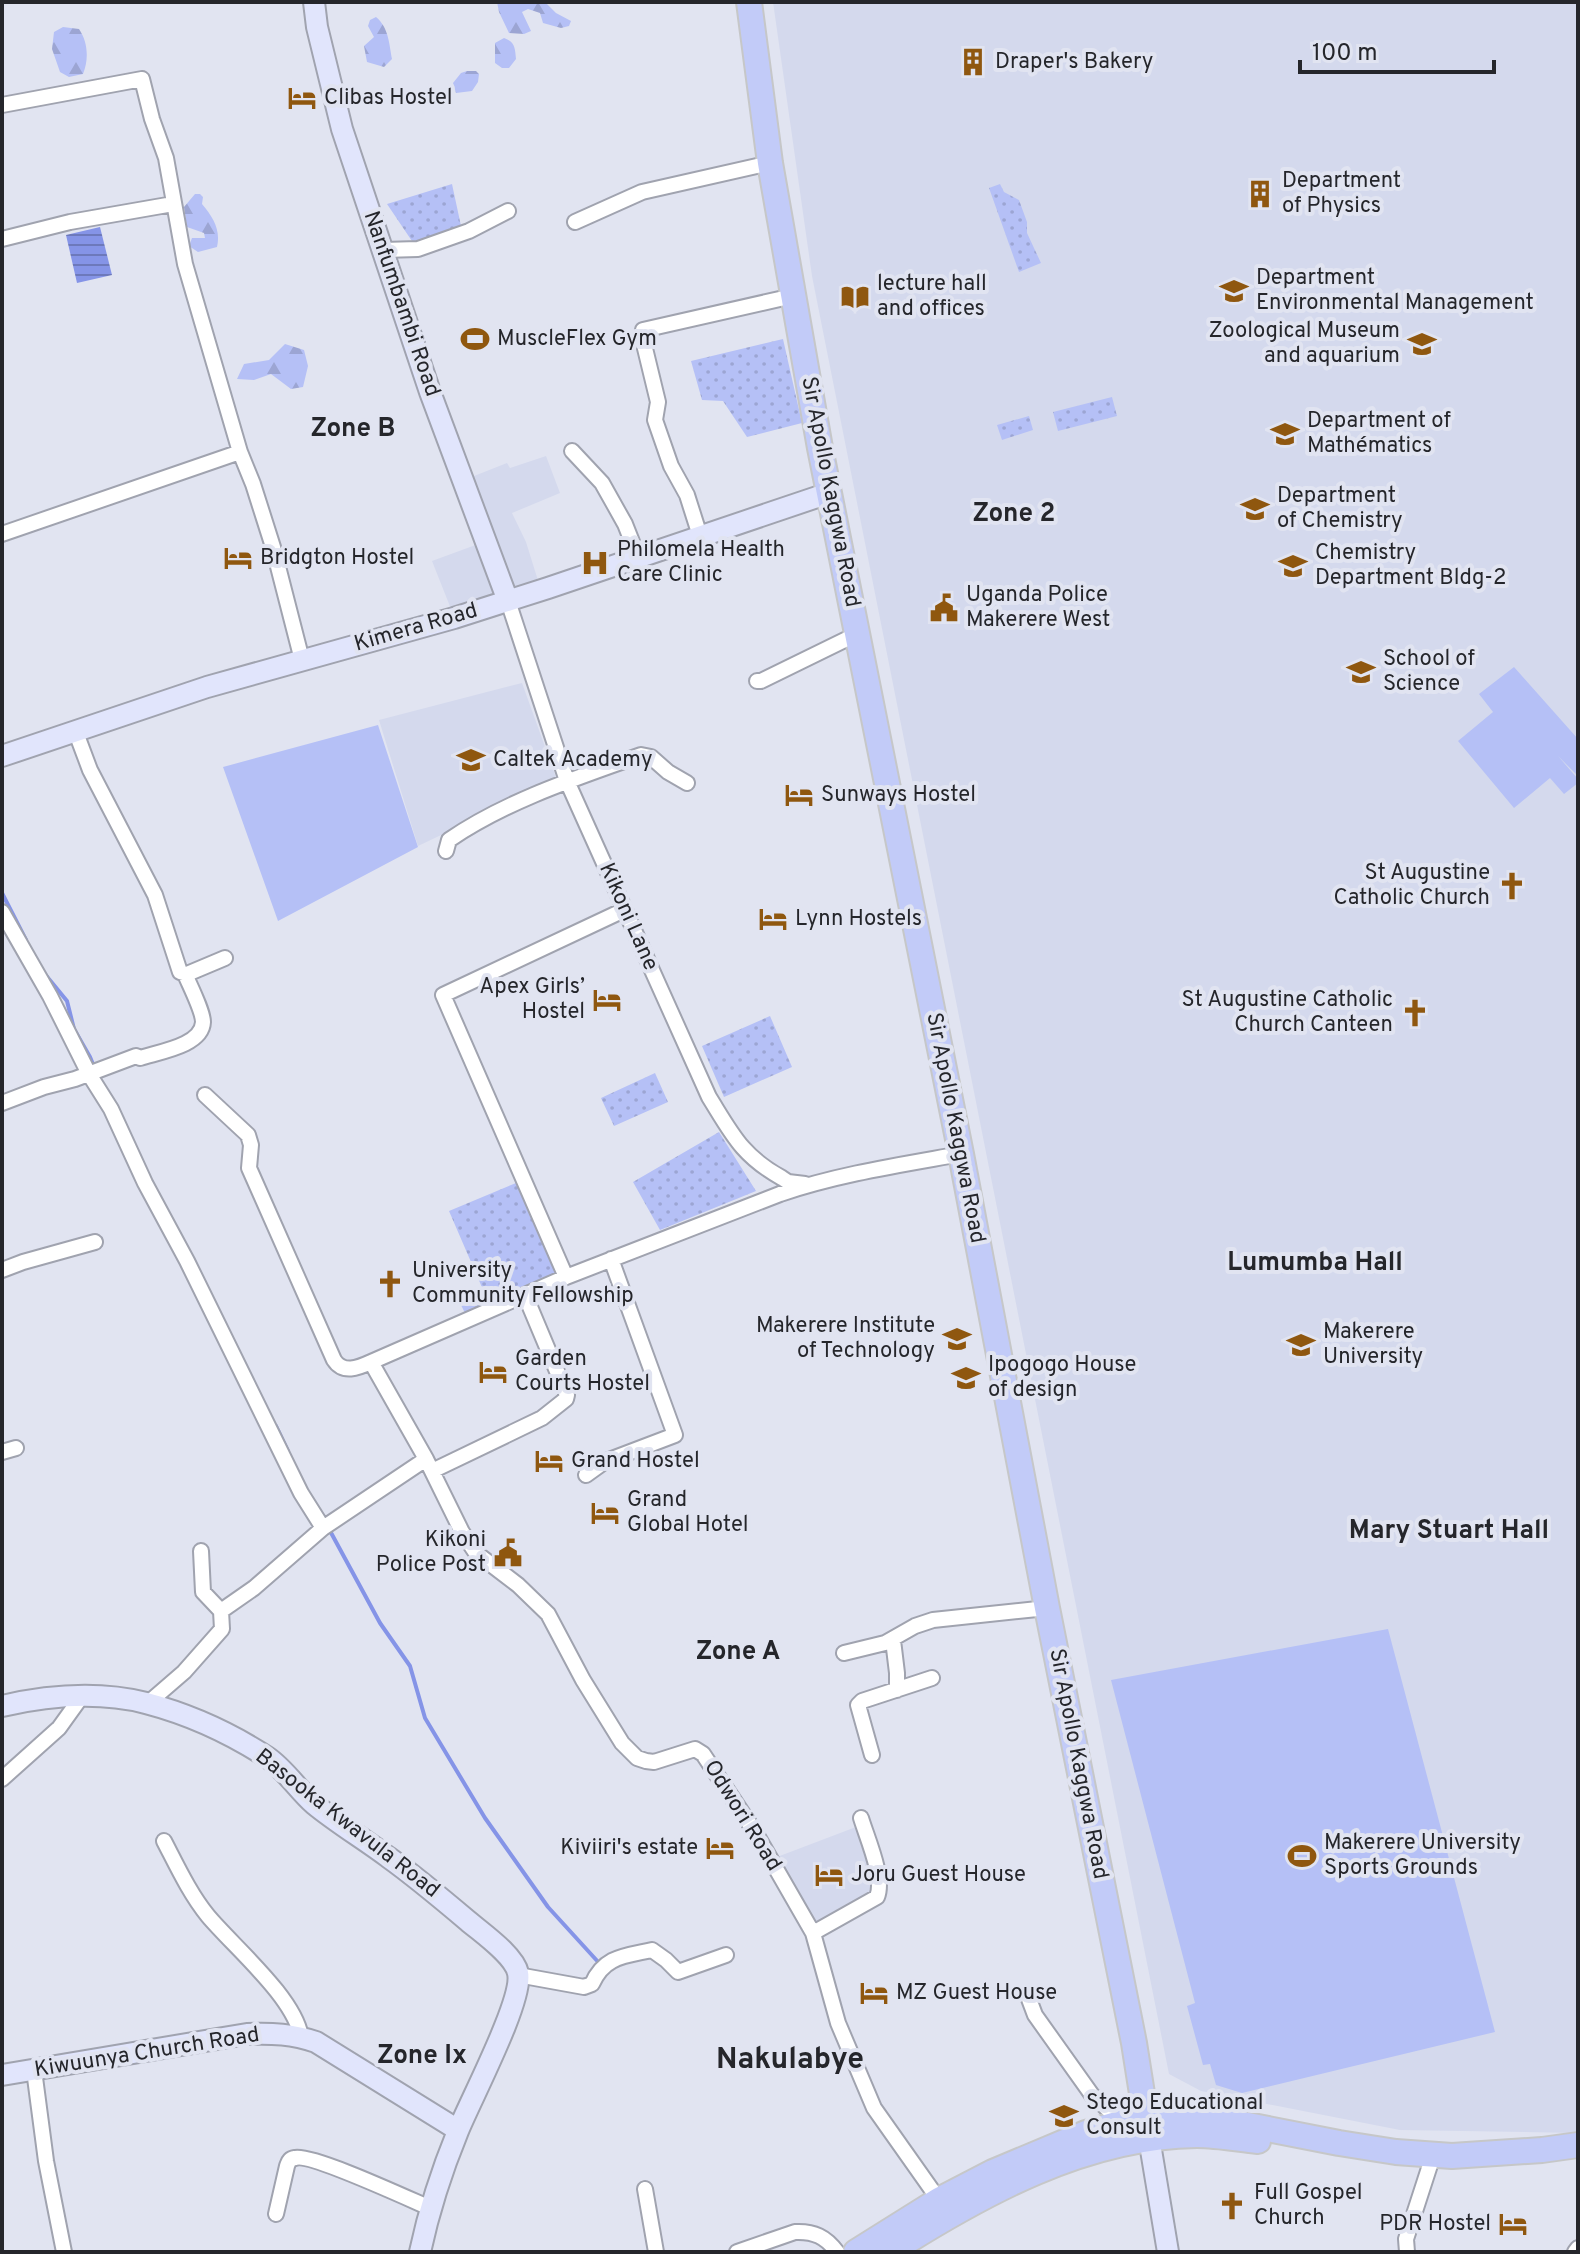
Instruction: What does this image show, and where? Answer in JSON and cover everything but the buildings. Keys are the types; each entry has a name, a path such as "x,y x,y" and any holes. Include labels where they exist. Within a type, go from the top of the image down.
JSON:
{"main road":[{"name":"Sir Apollo Kaggwa Road","path":"749,2 770,163 829,493 961,1154 1148,2127"},
{"path":"890,2252 969,2204 1045,2169 1106,2149 1148,2127 1212,2118 1339,2143 1396,2152 1452,2156 1578,2145"},
{"path":"856,2252 939,2200 993,2172 1122,2122 1198,2135 1271,2142 1394,2163 1477,2166 1578,2158"}],"street":[{"name":"Nanfumbambi Road","path":"314,2 317,27 342,129 430,392 508,601"},
{"path":"2,105 142,79 166,158 185,264 240,452 273,547 302,660"},
{"path":"575,222 642,192 770,163"},
{"path":"2,239 70,222 173,204"},
{"path":"383,250 418,249 469,231 508,211"},
{"path":"700,536 687,495 671,466 655,420 658,402 643,330 793,296"},
{"path":"572,451 602,483 625,524 638,557"},
{"path":"2,534 240,452"},
{"name":"Kimera Road","path":"2,756 207,687 508,601 829,493"},
{"name":"Kikoni Lane","path":"508,601 567,781 709,1097 744,1152 788,1182 810,1184"},
{"path":"757,681 857,634"},
{"path":"2,1103 136,1056 140,1058 177,1048 194,1039 201,1030 203,1020 185,974 178,968 149,881 90,770 75,730"},
{"path":"446,851 453,837 499,812 567,781 646,755 687,783"},
{"path":"566,1277 443,995 624,910"},
{"path":"2,912 111,1109 301,1493 323,1528"},
{"path":"185,974 225,958"},
{"path":"205,1095 248,1135 251,1145 249,1168 337,1365 347,1369 371,1362 611,1259 810,1184 961,1154"},
{"path":"2,1270 95,1242"},
{"path":"586,1475 604,1462 675,1435 611,1259"},
{"path":"221,1611 254,1588 323,1528 429,1465 542,1418 566,1399 525,1295"},
{"name":"Odwori Road","path":"371,1362 429,1465 462,1532 476,1553 518,1585 548,1614 583,1680 622,1743 637,1758 646,1761 654,1762 695,1749 703,1754 755,1832 813,1933 838,2023 874,2108 939,2200"},
{"path":"147,1704 184,1672 222,1629 221,1611 203,1592 201,1551"},
{"path":"844,1653 893,1640 915,1626 933,1620 1047,1608"},
{"path":"893,1640 897,1690"},
{"path":"872,1755 858,1705 932,1678"},
{"path":"2,1779 59,1728 82,1696"},
{"name":"Basooka Kwavula Road","path":"2,1706 34,1698 119,1698 147,1704 221,1730 271,1759 314,1804 390,1858 493,1941 513,1964 518,1979"},
{"path":"813,1933 879,1894 877,1871 861,1818"},
{"path":"164,1841 207,1914 259,1969 299,2023 301,2037"},
{"path":"420,2252 430,2208 458,2130 494,2050 518,1979 584,1987 592,1984 606,1963 652,1950 678,1972 726,1955"},
{"path":"1029,1999 1035,2015 1092,2095 1122,2122"},
{"name":"Kiwuunya Church Road","path":"2,2075 247,2034 276,2033 316,2042 458,2130"},
{"path":"34,2070 46,2161 64,2252"},
{"name":"Sir Apollo Kaggwa Road","path":"1148,2127 1168,2252"},
{"path":"276,2214 287,2166 296,2157 337,2168 430,2208"},
{"path":"1407,2252 1406,2239 1430,2165"},
{"path":"645,2189 656,2252"},
{"path":"737,2252 805,2231 823,2237 837,2252"}],"shaded area":[{"name":"Makerere University","path":"773,2 1578,2 1578,2133 1400,2130 1201,2091 1169,2074 812,276"},
{"path":"100,227 112,275 77,283 66,235"},
{"path":"546,456 560,493 512,513 526,542 540,587 516,596 469,478 507,463 510,468"},
{"path":"481,543 504,599 453,614 432,561"},
{"name":"Caltek Academy","path":"522,683 557,780 418,846 379,720"},
{"name":"Joru Guest House","path":"856,1827 877,1894 814,1927 777,1857"}],"green space":[{"path":"497,2 545,2 571,21 569,26 561,28 543,23 540,13 528,9 522,12 531,31 509,33"},
{"path":"376,17 386,31 392,59 384,67 367,62 364,46 374,37 368,26 370,20"},
{"path":"63,27 79,29 82,34 87,51 83,74 69,77 60,72 52,49 54,32"},
{"path":"504,38 512,44 515,52 516,59 509,68 495,63 495,43"},
{"path":"467,71 479,74 478,82 472,91 456,93 453,83"},
{"path":"452,184 461,226 416,247 387,204"},
{"path":"1000,184 1004,192 1019,200 1027,222 1027,233 1041,263 1019,272 989,188"},
{"path":"195,194 203,197 202,204 213,219 218,235 217,247 198,252 189,246 192,238 205,238 204,233 187,227 184,207"},
{"path":"783,339 802,423 747,437 723,401 702,400 691,361"},
{"path":"285,344 304,350 308,366 303,387 291,389 271,374 254,380 237,379 244,364 269,360"},
{"path":"1112,397 1117,416 1058,431 1053,412"},
{"path":"1029,416 1033,430 1002,440 997,425"},
{"path":"1514,667 1578,739 1578,776 1558,756 1578,783 1564,794 1550,778 1514,808 1458,741 1493,712 1479,694"},
{"path":"378,725 418,847 278,921 223,767"},
{"path":"770,1016 792,1067 724,1097 702,1046"},
{"path":"655,1073 668,1102 614,1126 601,1098"},
{"path":"719,1132 756,1191 660,1230 633,1182"},
{"path":"516,1183 556,1275 465,1313 460,1303 484,1292 449,1211"},
{"name":"Makerere University Sports Grounds","path":"1388,1629 1495,2032 1242,2093 1216,2085 1210,2064 1203,2065 1187,2006 1195,2003 1111,1680"}],"waterway":[{"path":"2,893 26,940"},
{"path":"44,973 67,1001 74,1029 95,1069"},
{"path":"276,1426 288,1451"},
{"path":"329,1529 380,1623 410,1666 425,1718 485,1818 548,1907 600,1964"}],"place":[{"name":"Draper's Bakery","path":"973,62"},
{"name":"Clibas Hostel","path":"302,98"},
{"name":"Department of Physics","path":"1260,194"},
{"name":"Department Environmental Management","path":"1234,291"},
{"name":"lecture hall and offices","path":"855,297"},
{"name":"MuscleFlex Gym","path":"475,339"},
{"name":"Zoological Museum and aquarium","path":"1422,344"},
{"name":"Department of Mathématics","path":"1285,434"},
{"name":"Department of Chemistry","path":"1255,509"},
{"name":"Bridgton Hostel","path":"238,558"},
{"name":"Philomela Health Care Clinic","path":"595,563"},
{"name":"Chemistry Department Bldg-2","path":"1293,566"},
{"name":"Uganda Police Makerere West","path":"944,608"},
{"name":"School of Science","path":"1361,672"},
{"name":"Caltek Academy","path":"471,760"},
{"name":"Sunways Hostel","path":"799,795"},
{"name":"St Augustine Catholic Church","path":"1512,886"},
{"name":"Lynn Hostels","path":"773,919"},
{"name":"Apex Girls’ Hostel","path":"607,1000"},
{"name":"St Augustine Catholic Church Canteen","path":"1415,1013"},
{"name":"University Community Fellowship","path":"390,1284"},
{"name":"Makerere Institute of Technology","path":"957,1339"},
{"name":"Makerere University","path":"1301,1345"},
{"name":"Garden Courts Hostel","path":"493,1372"},
{"name":"Ipogogo House of design","path":"966,1378"},
{"name":"Grand Hostel","path":"549,1461"},
{"name":"Grand Global Hotel","path":"605,1513"},
{"name":"Kikoni Police Post","path":"508,1553"},
{"name":"Kiviiri's estate","path":"720,1848"},
{"name":"Makerere University Sports Grounds","path":"1302,1856"},
{"name":"Joru Guest House","path":"829,1875"},
{"name":"MZ Guest House","path":"874,1993"},
{"name":"Stego Educational Consult","path":"1064,2116"},
{"name":"Full Gospel Church","path":"1232,2206"},
{"name":"PDR Hostel","path":"1513,2224"}],"district":[{"name":"Zone B","path":"353,429"},
{"name":"Zone 2","path":"1014,514"},
{"name":"Lumumba Hall","path":"1315,1263"},
{"name":"Mary Stuart Hall","path":"1449,1531"},
{"name":"Zone A","path":"738,1652"},
{"name":"Zone Ix","path":"422,2056"},
{"name":"Nakulabye","path":"790,2060"}]}
